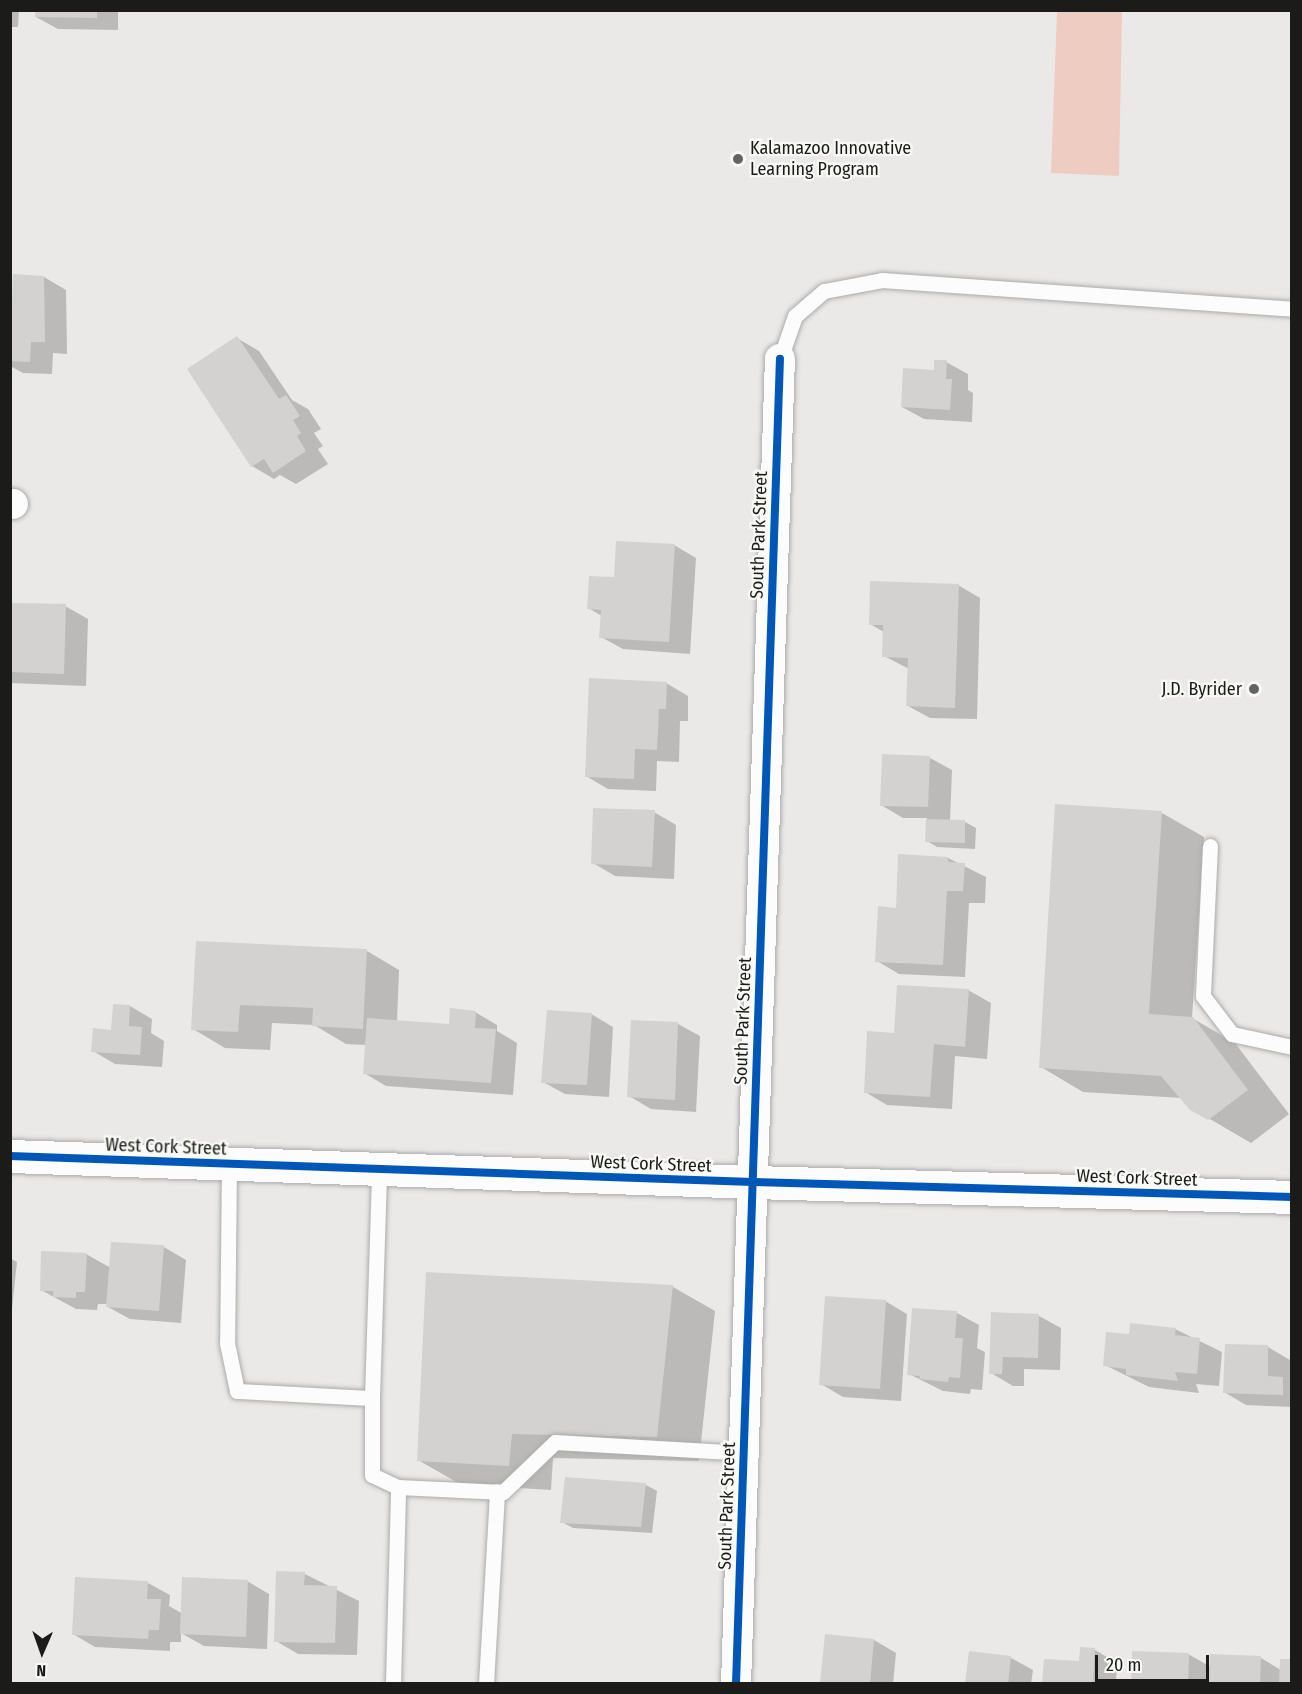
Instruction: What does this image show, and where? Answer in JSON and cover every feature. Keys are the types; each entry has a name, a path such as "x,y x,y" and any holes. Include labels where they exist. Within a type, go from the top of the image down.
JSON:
{"street":[{"name":"South Park Street","path":"736,1683 780,359"},
{"name":"West Cork Street","path":"10,1156 753,1182 1292,1197"}],"lane":[{"path":"780,359 795,316 824,291 882,280 1292,309"},
{"path":"1210,846 1203,996 1232,1034 1292,1047"},
{"path":"229,1164 227,1343 237,1391 372,1398"},
{"path":"379,1169 372,1475 398,1487 502,1492 555,1442 744,1452"},
{"path":"393,1683 398,1487"},
{"path":"486,1683 497,1491"}],"shaded area":[{"path":"1057,11 1122,11 1119,176 1051,173"}],"building":[{"path":"35,10 97,10 97,18 35,17"},
{"path":"13,274 44,276 45,342 31,342 30,362 10,361"},
{"path":"237,336 279,399 286,395 300,416 293,420 301,433 297,436 306,451 273,473 264,459 251,467 187,369"},
{"path":"934,360 947,360 946,379 952,379 950,410 901,407 903,368 934,370"},
{"path":"616,541 675,544 669,642 599,638 601,610 587,609 589,576 614,577"},
{"path":"870,581 959,584 955,708 906,706 908,658 882,657 883,625 869,625"},
{"path":"10,603 66,604 64,674 10,672"},
{"path":"589,678 667,682 666,709 659,709 657,750 635,749 634,779 585,777"},
{"path":"882,754 930,756 928,807 880,806"},
{"path":"1055,804 1162,811 1149,1014 1193,1017 1248,1090 1208,1120 1190,1110 1161,1076 1039,1068"},
{"path":"593,808 655,810 652,867 591,864"},
{"path":"926,819 965,820 965,843 925,842"},
{"path":"898,854 948,857 948,862 965,863 963,891 947,891 943,965 875,962 878,906 896,908"},
{"path":"196,941 367,949 363,1029 312,1026 313,1008 240,1005 238,1032 191,1030"},
{"path":"897,985 969,989 965,1047 934,1044 930,1097 864,1093 867,1031 894,1033"},
{"path":"113,1004 130,1005 129,1026 142,1027 140,1055 91,1052 93,1028 111,1030"},
{"path":"450,1008 476,1011 475,1028 496,1029 491,1083 363,1074 367,1018 449,1024"},
{"path":"547,1010 592,1013 587,1085 541,1083"},
{"path":"631,1020 678,1022 675,1100 627,1097"},
{"path":"111,1242 164,1245 159,1311 106,1307"},
{"path":"41,1251 87,1253 85,1292 76,1292 76,1298 53,1297 53,1291 40,1291"},
{"path":"426,1272 673,1285 657,1437 512,1434 509,1466 417,1461"},
{"path":"825,1296 886,1300 880,1389 819,1385"},
{"path":"912,1308 957,1311 955,1338 963,1338 960,1378 949,1377 948,1382 919,1379 920,1376 907,1375"},
{"path":"991,1312 1039,1314 1038,1358 1003,1357 1002,1374 989,1374"},
{"path":"1130,1323 1176,1328 1175,1335 1200,1338 1197,1374 1175,1372 1178,1381 1126,1375 1126,1369 1103,1366 1106,1332 1129,1334"},
{"path":"1225,1344 1268,1345 1268,1376 1283,1377 1283,1395 1223,1393"},
{"path":"565,1477 646,1483 641,1527 560,1523"},
{"path":"276,1571 305,1572 304,1585 337,1586 335,1643 274,1642"},
{"path":"75,1577 148,1581 147,1599 161,1599 159,1630 149,1630 148,1639 72,1635"},
{"path":"182,1577 248,1580 246,1637 180,1634"},
{"path":"825,1634 874,1639 870,1684 820,1683"},
{"path":"1080,1647 1095,1648 1093,1684 1042,1684 1044,1659 1079,1661"},
{"path":"969,1651 1011,1656 1008,1684 965,1684"},
{"path":"1132,1651 1189,1653 1188,1684 1131,1684"},
{"path":"1210,1654 1261,1656 1260,1684 1209,1684"},
{"path":"1280,1659 1292,1659 1292,1684 1279,1684"}],"cycle path":[{"path":"736,1684 780,359"},
{"path":"10,1156 753,1182 1292,1197"}],"place":[{"name":"Kalamazoo Innovative Learning Program","path":"738,159"},
{"name":"J.D. Byrider","path":"1254,689"}]}
